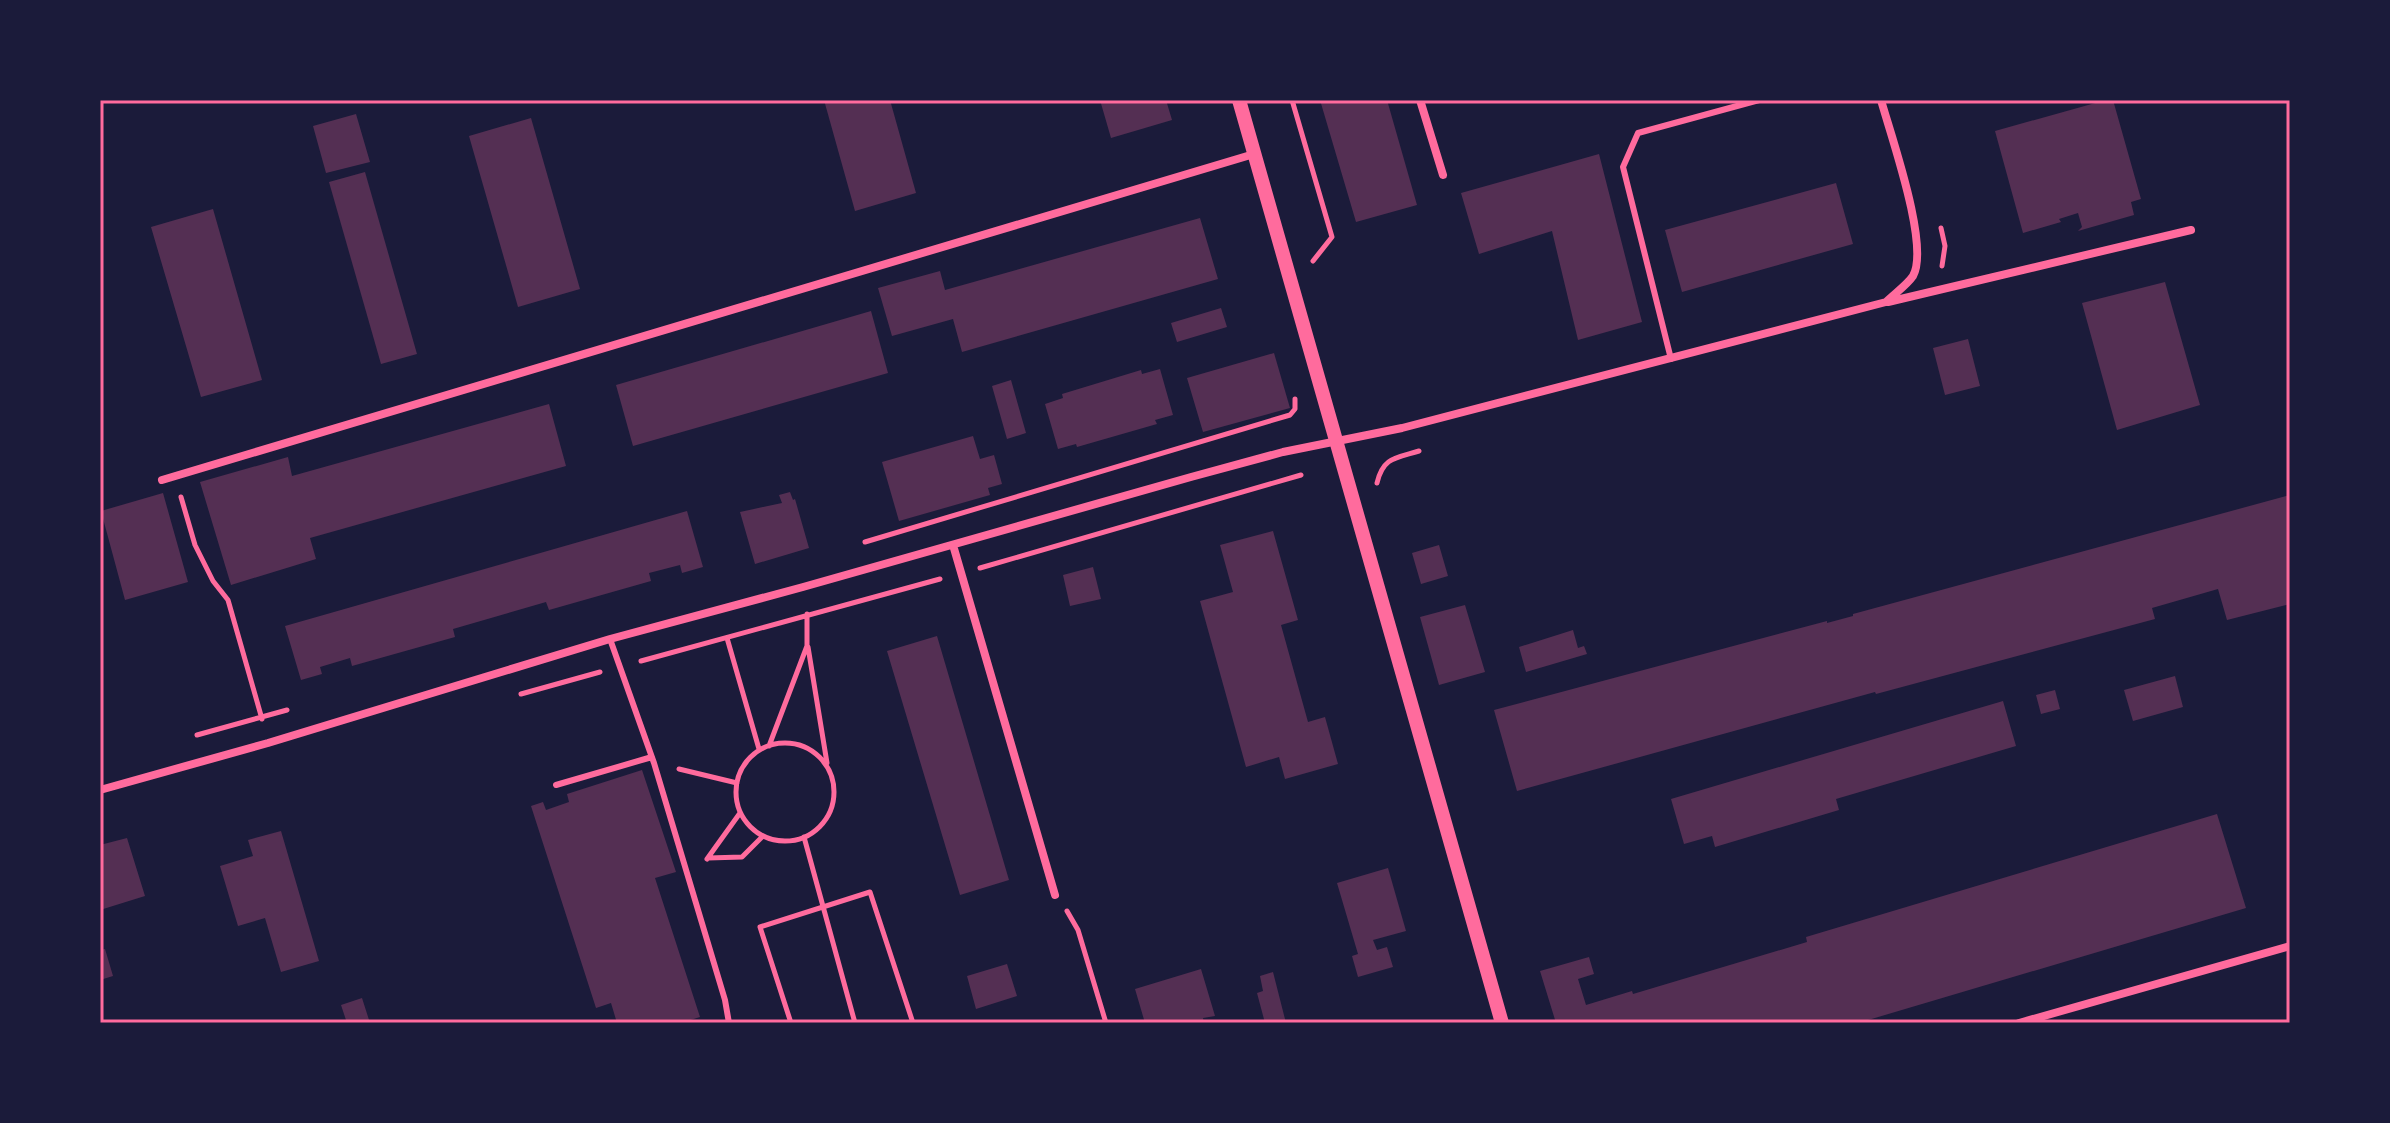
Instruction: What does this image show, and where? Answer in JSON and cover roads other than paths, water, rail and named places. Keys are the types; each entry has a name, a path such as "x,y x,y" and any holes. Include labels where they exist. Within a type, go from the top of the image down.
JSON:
{"street":[{"path":"1239,100 1502,1023"},
{"path":"1420,100 1443,175"},
{"path":"1881,100 1916,229 1919,253 1913,276 1886,302"},
{"path":"162,480 1254,154"},
{"path":"100,790 268,743 610,639 1191,477 1334,441 1402,428 1886,302 2191,230"},
{"path":"953,545 1054,892"},
{"path":"2019,1023 2290,946"}],"lane":[{"path":"1672,360 1623,167 1638,133 1759,100"},
{"path":"610,639 653,760 725,1000 729,1023"},
{"path":"556,785 653,760"}]}
